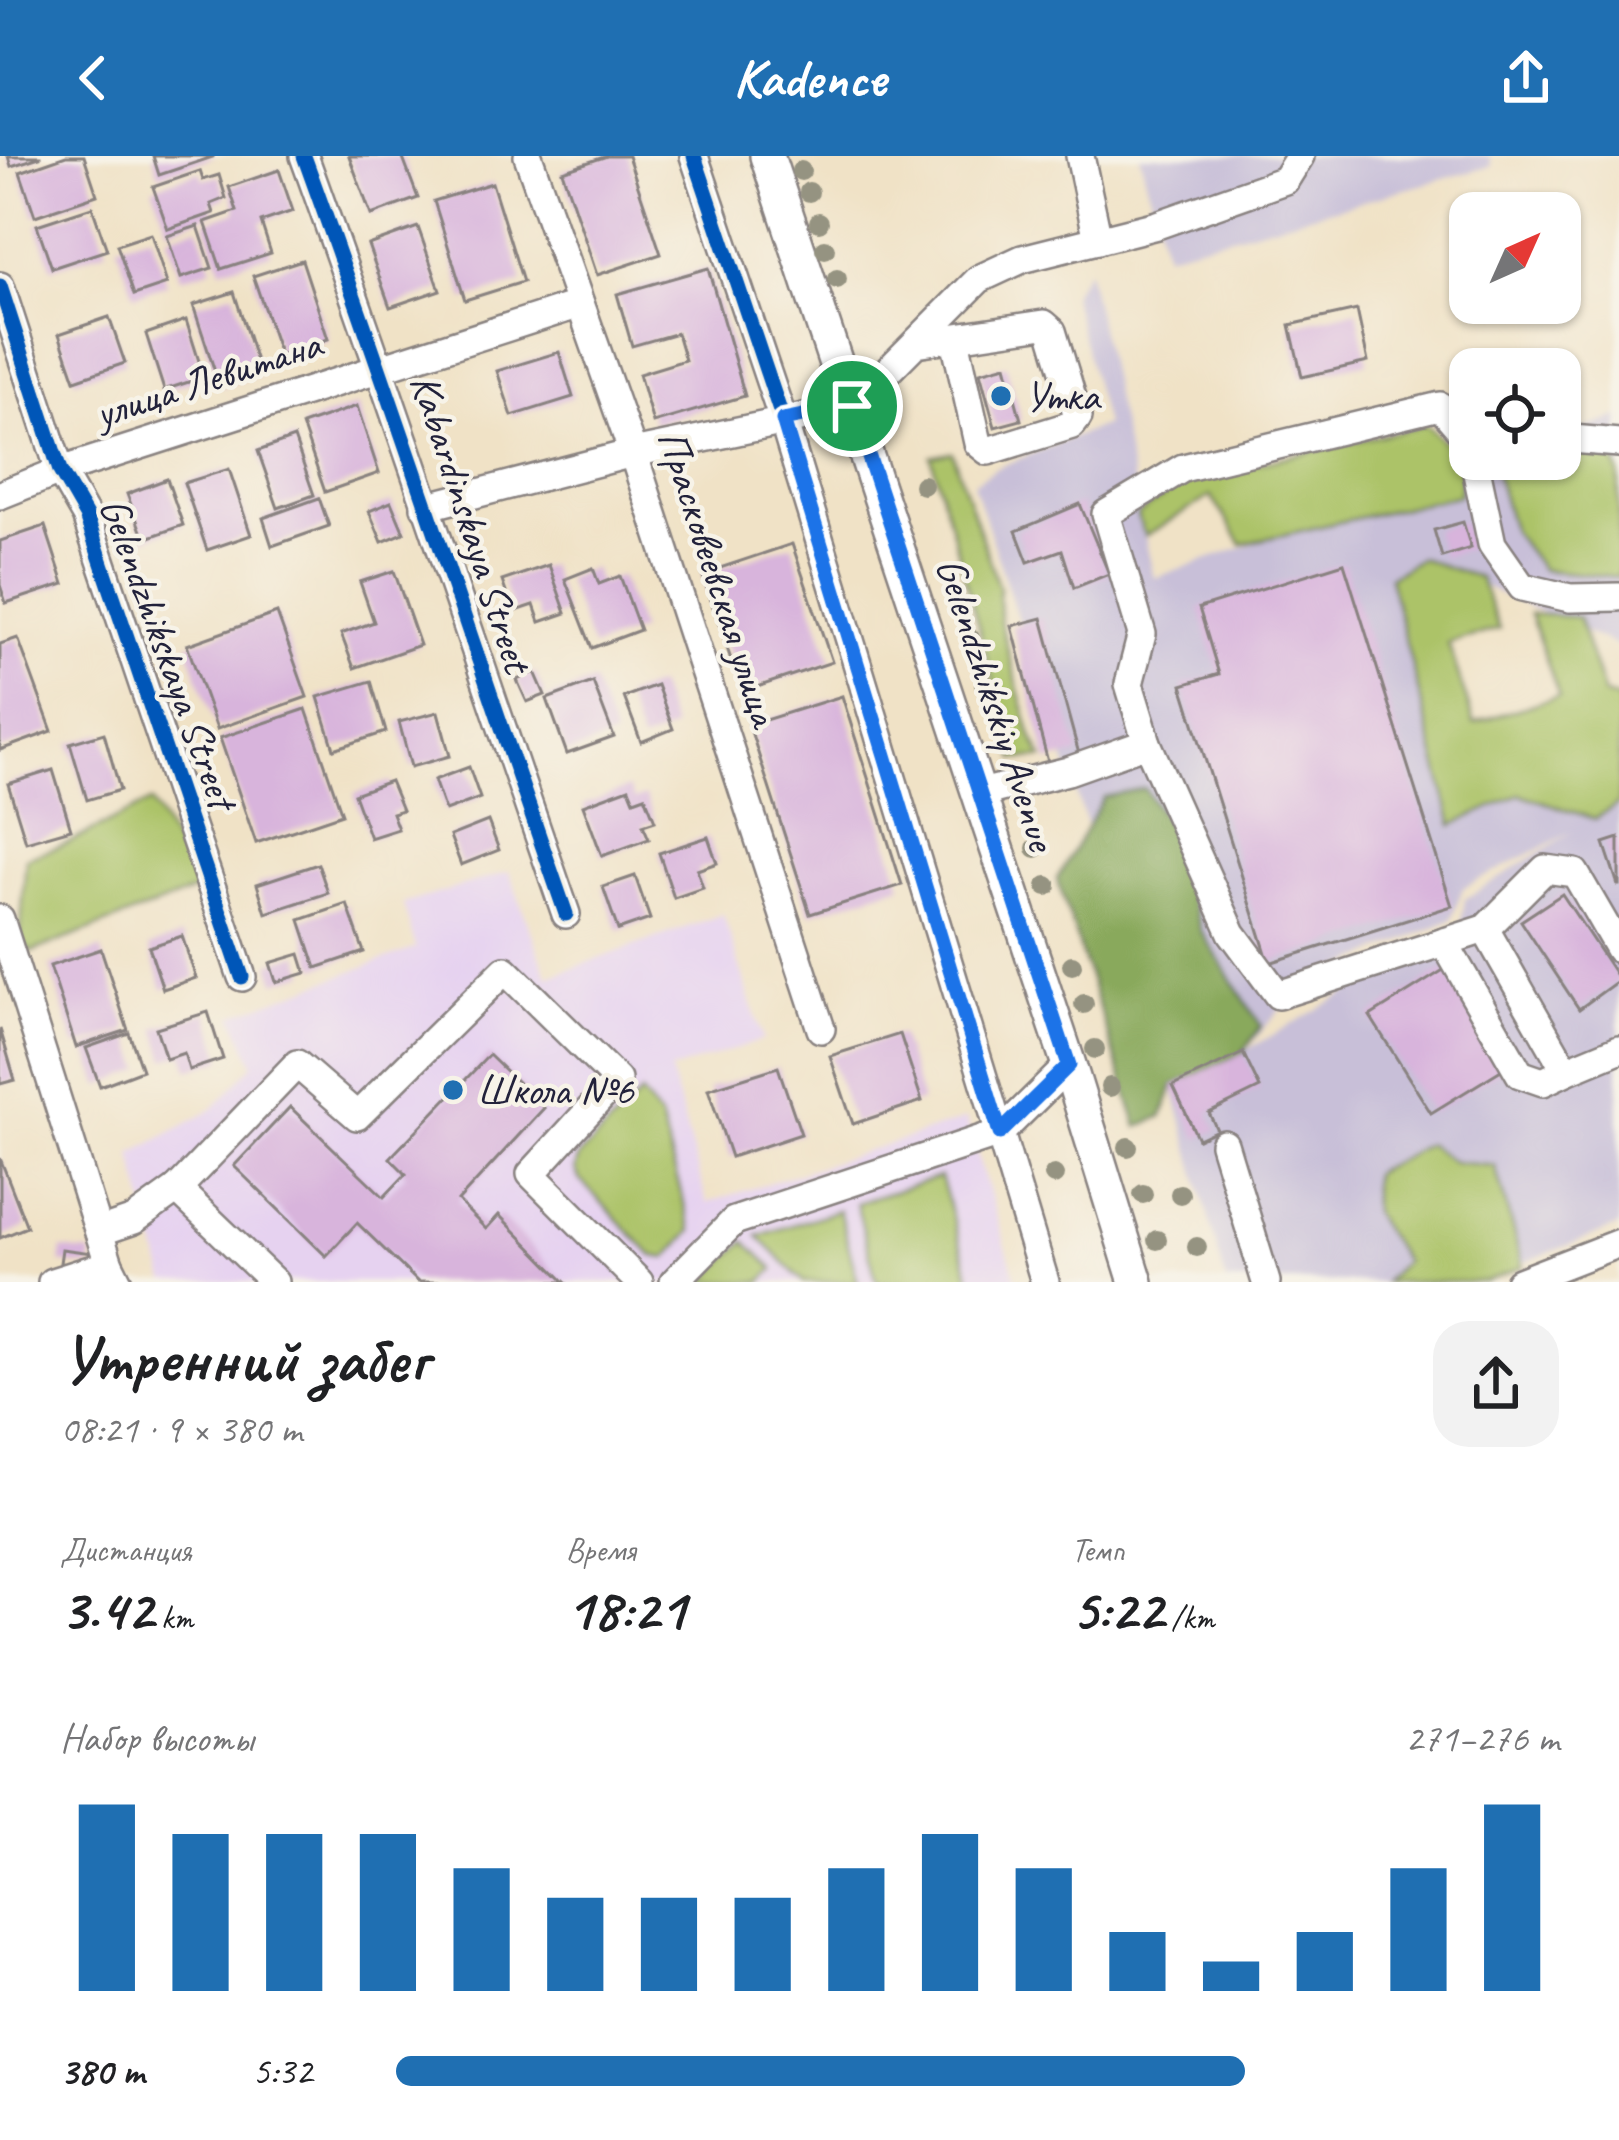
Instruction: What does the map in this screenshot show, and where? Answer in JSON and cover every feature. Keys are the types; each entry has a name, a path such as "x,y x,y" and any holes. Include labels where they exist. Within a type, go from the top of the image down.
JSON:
{"main road":[{"name":"Gelendzhikskiy Avenue","path":"767,156 1069,1065 1136,1282"}],"street":[{"name":"Kabardinskaya Street","path":"304,156 566,914"},
{"name":"Прасковеевская улица","path":"528,156 633,453 821,1029"},
{"path":"694,156 783,420 1045,1282"},
{"path":"1080,156 1098,240"},
{"path":"425,507 633,453 852,406 979,279 1022,259 1157,225 1285,180 1300,156"},
{"name":"Gelendzhikskaya Street","path":"0,286 60,471 86,516 242,977"},
{"name":"улица Левитана","path":"0,495 60,471 580,304"},
{"path":"916,343 1044,324 1052,331 1078,416 1072,425 988,451 978,443 956,339"},
{"path":"1449,416 1440,406 1183,468 1106,514 1142,634 1129,684 1147,743 1232,933 1278,995 1484,929 1544,869 1575,873 1619,949"},
{"path":"1581,439 1619,442"},
{"path":"1478,480 1492,544 1522,587 1570,598 1619,597"},
{"path":"977,794 1068,771 1147,743"},
{"path":"0,920 99,1232 100,1275 52,1282"},
{"path":"1484,929 1565,1072"},
{"path":"1444,941 1520,1074 1543,1082 1619,1049"},
{"path":"99,1232 134,1220 177,1189 297,1064 357,1116 505,970 617,1080 531,1174 639,1282"},
{"path":"674,1282 734,1221 1000,1133 1069,1065"},
{"path":"1224,1144 1266,1282"},
{"path":"177,1189 274,1282"},
{"path":"1519,1282 1619,1243"}],"shaded area":[{"path":"1140,156 1489,156 1492,166 1165,254"},
{"path":"1087,269 1154,578 1449,475 1449,480 1581,480 1581,429 1619,417 1619,647 1420,558 1453,824 1520,794 1595,819 1619,803 1619,1226 1472,1282 1226,1282 1173,1086 973,483 996,468 1105,425 1071,294","holes":["1574,831 1465,899 1460,928 1246,1050 1300,986 1451,920 1463,888"]},
{"name":"Школа №6","path":"509,872 548,977 723,914 763,1040 670,1071 707,1203 966,1119 1017,1282 166,1282 132,1154 213,1109 254,1064 233,1015 416,948 403,904"}],"green space":[{"path":"1426,425 1449,446 1449,480 1461,480 1459,495 1242,544 1211,496 1145,536 1137,515 1189,479"},
{"path":"952,452 999,588 1000,621 1032,737 1043,758 1015,759 931,456"},
{"path":"1581,456 1614,458 1619,474 1619,577 1542,570 1513,532 1497,480 1581,480"},
{"path":"1420,558 1479,578 1499,629 1448,643 1474,723 1559,696 1530,614 1578,617 1604,695 1619,699 1619,803 1595,819 1520,794 1453,825 1389,577"},
{"path":"1144,788 1169,827 1201,931 1261,1026 1243,1053 1173,1086 1163,1116 1138,1127 1057,879 1104,797"},
{"path":"151,802 200,889 31,952 20,940 26,858"},
{"path":"641,1094 660,1119 692,1231 667,1258 653,1256 579,1179 575,1169 579,1156"},
{"path":"1427,1144 1453,1162 1495,1166 1523,1267 1485,1282 1384,1282 1404,1261 1372,1212 1372,1174"},
{"path":"940,1177 972,1282 877,1282 856,1203"},
{"path":"839,1210 858,1282 804,1282 758,1236"},
{"path":"745,1241 774,1269 761,1282 704,1282"}],"building":[{"path":"8,156 40,156 40,157 11,166"},
{"path":"66,156 84,156 97,195 35,216 20,172"},
{"path":"153,156 213,156 213,157 159,175"},
{"path":"349,156 402,156 418,198 371,215"},
{"path":"607,156 628,156 661,254 597,275 562,171"},
{"path":"279,170 293,211 261,222 271,253 221,269 205,222 237,211 229,187"},
{"path":"200,171 203,180 219,175 226,198 211,204 214,213 168,229 153,187"},
{"path":"492,183 523,282 465,300 434,201"},
{"path":"92,207 107,250 52,268 37,225"},
{"path":"198,226 212,268 181,278 167,236"},
{"path":"418,227 440,290 390,307 368,245"},
{"path":"151,234 167,284 134,295 117,245"},
{"path":"302,260 328,339 280,355 253,276"},
{"path":"708,268 745,396 653,423 639,374 685,360 677,333 632,346 617,294"},
{"path":"234,292 260,374 220,387 193,305"},
{"path":"1357,310 1368,362 1302,377 1290,325"},
{"path":"109,317 125,363 75,380 59,334"},
{"path":"186,320 204,377 164,390 146,334"},
{"path":"559,352 573,397 512,416 497,371"},
{"name":"Утка","path":"1006,365 1021,420 995,427 980,372"},
{"path":"357,406 379,473 325,492 302,425"},
{"path":"294,438 314,495 278,508 258,451"},
{"path":"229,469 251,535 207,550 184,483"},
{"path":"167,479 183,525 144,539 127,494"},
{"path":"319,498 329,526 272,546 263,518"},
{"path":"391,502 404,533 382,542 369,511"},
{"path":"1080,504 1109,574 1074,588 1062,550 1028,562 1016,531"},
{"path":"1463,522 1471,548 1442,557 1434,530"},
{"path":"45,526 64,584 6,603 0,585 0,541"},
{"path":"792,544 832,662 742,692 702,574"},
{"path":"1344,563 1452,906 1269,963 1182,685 1219,674 1199,608"},
{"path":"549,565 566,613 540,622 534,605 513,612 502,581"},
{"path":"593,568 599,584 620,576 640,630 592,648 565,579"},
{"path":"394,571 420,645 354,668 341,634 374,622 360,582"},
{"path":"277,613 307,697 217,729 187,645"},
{"path":"1042,618 1079,754 1048,762 1012,626"},
{"path":"18,638 52,731 0,750 0,644"},
{"path":"535,672 545,695 527,702 517,680"},
{"path":"371,681 386,732 334,749 318,697"},
{"path":"593,682 614,737 567,754 547,699"},
{"path":"657,685 673,729 641,742 624,697"},
{"path":"842,696 902,885 810,914 749,725"},
{"path":"306,709 342,814 256,843 220,738"},
{"path":"438,712 450,756 411,767 399,722"},
{"path":"104,733 120,790 87,800 70,743"},
{"path":"469,767 480,798 445,811 434,780"},
{"path":"53,770 71,829 26,842 8,784"},
{"path":"390,781 402,810 392,813 398,829 370,838 354,794"},
{"path":"629,788 634,800 645,796 655,821 643,825 649,839 602,856 583,805"},
{"path":"488,821 499,850 461,865 450,836"},
{"path":"708,837 717,863 697,870 703,888 674,898 659,853"},
{"path":"1619,838 1619,885 1618,885 1604,843"},
{"path":"318,864 328,893 266,913 257,884"},
{"path":"635,876 650,919 618,930 603,887"},
{"path":"1562,894 1619,980 1579,1009 1521,921"},
{"path":"347,904 364,952 316,968 300,920"},
{"path":"182,936 196,978 163,989 149,947"},
{"path":"101,949 128,1030 76,1047 50,966"},
{"path":"300,954 306,973 276,982 270,963"},
{"path":"1445,969 1506,1067 1431,1113 1370,1016"},
{"path":"208,1012 223,1059 189,1070 184,1053 166,1059 156,1028"},
{"path":"0,1029 15,1080 0,1084"},
{"path":"129,1033 142,1070 100,1086 86,1048"},
{"path":"900,1034 922,1101 853,1124 830,1056"},
{"path":"1243,1053 1260,1088 1209,1113 1217,1130 1198,1139 1173,1086"},
{"path":"489,1055 544,1108 458,1201 486,1229 499,1215 565,1282 418,1282 357,1223 326,1256 234,1166 290,1107 384,1197 406,1174 390,1158"},
{"path":"778,1067 801,1134 731,1157 708,1089"},
{"path":"0,1158 27,1227 0,1238"},
{"path":"62,1249 92,1253 90,1267 60,1263"}],"cycle path":[{"path":"304,156 566,914"},
{"path":"694,156 783,420 1000,1133"},
{"path":"0,286 60,471 86,516 242,977"}],"place":[{"name":"Утка","path":"1001,396"},
{"name":"Школа №6","path":"453,1090"}],"route":[{"path":"852,406 1069,1065 1000,1133 783,420 852,406"}]}
